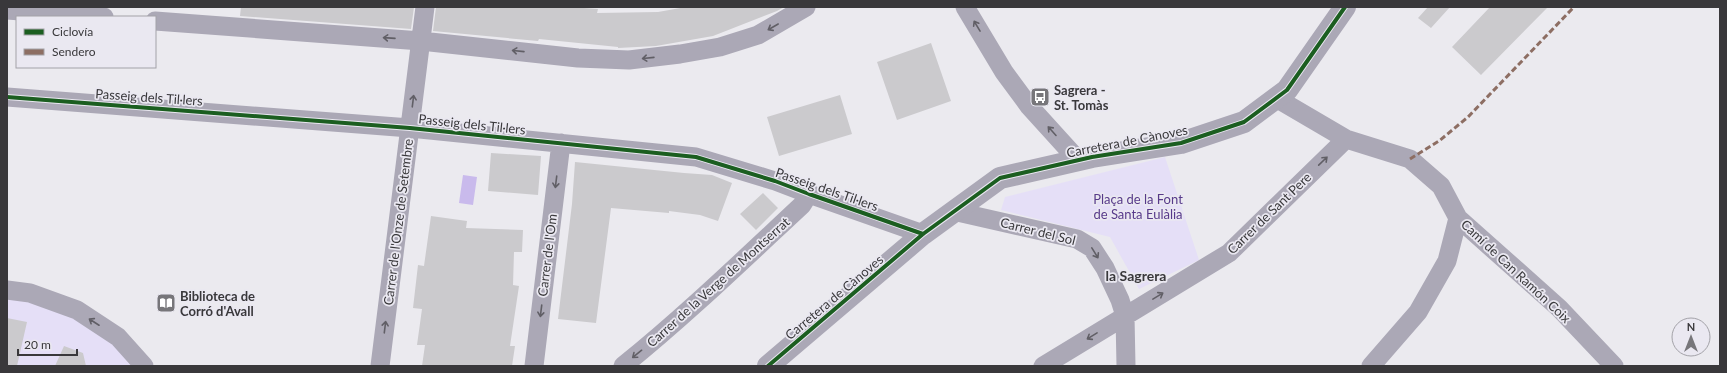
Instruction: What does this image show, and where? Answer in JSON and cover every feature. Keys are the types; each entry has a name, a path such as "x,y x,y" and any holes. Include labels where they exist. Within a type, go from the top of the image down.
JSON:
{"street":[{"name":"Carrer de l'Onze de Setembre","path":"380,366 425,7"},
{"path":"156,21 421,41 578,58 629,60 680,54 720,47 758,35 806,7"},
{"path":"965,7 1004,72 1029,106 1078,160"},
{"name":"Carretera de Cànoves","path":"768,366 923,234 1000,178 1078,160 1181,143 1244,122 1286,90 1345,7"},
{"path":"7,11 88,16"},
{"name":"Passeig dels Til·lers","path":"7,97 410,128 696,158 775,181 923,234"},
{"name":"Camí de Can Ramón Coix","path":"1276,98 1346,139 1410,159 1441,186 1458,218 1559,308 1614,366"},
{"name":"Carrer de Sant Pere","path":"1043,366 1229,253 1346,139"},
{"name":"Carrer de l'Om","path":"534,366 561,143"},
{"name":"Carrer de la Verge de Montserrat","path":"623,366 649,345 716,285 802,205 809,194"},
{"name":"Carrer del Sol","path":"953,211 1077,239 1092,248 1120,300 1125,316 1126,366"},
{"path":"1371,366 1418,312 1447,261 1458,218"},
{"path":"7,290 30,293 77,310 118,337 144,366"}],"green space":[{"name":"Plaça de la Font de Santa Eulàlia","path":"1165,157 1199,260 1139,289 1110,237 1001,210 1005,197"},
{"path":"7,291 77,310 138,366 7,366"}],"shaded area":[{"path":"463,175 477,177 473,205 459,203"}],"building":[{"path":"241,7 414,7 411,29 240,16"},
{"path":"436,7 570,7 598,9 597,13 658,12 686,7 784,7 713,36 656,46 618,48 539,39 538,41 433,31"},
{"path":"1428,7 1450,7 1431,28 1418,18"},
{"path":"1490,7 1548,7 1481,75 1452,47"},
{"path":"931,43 951,101 897,120 877,62"},
{"path":"840,95 852,134 779,156 767,117"},
{"path":"491,153 541,156 538,195 488,191"},
{"path":"575,162 712,175 732,183 718,221 700,215 669,211 669,213 611,208 596,323 558,319 572,204"},
{"path":"763,193 778,208 756,230 740,214"},
{"path":"431,216 467,221 466,228 523,230 522,252 514,252 513,285 519,286 510,346 515,346 512,366 422,366 425,345 417,345 422,309 413,308 418,265 424,266"},
{"path":"7,318 27,322 17,366 7,366"},
{"path":"64,346 83,353 86,366 55,366"}],"marked path":[{"path":"1410,159 1439,141 1468,117 1574,7"}],"cycle path":[{"path":"768,366 923,234 1000,178 1092,157 1181,143 1244,122 1287,90 1345,7"},
{"path":"7,97 410,128 696,157 775,181 923,234"}],"place":[{"name":"Sagrera - St. Tomàs","path":"1040,97"},
{"name":"Biblioteca de Corró d'Avall","path":"166,303"}],"district":[{"name":"la Sagrera","path":"1136,276"}]}
